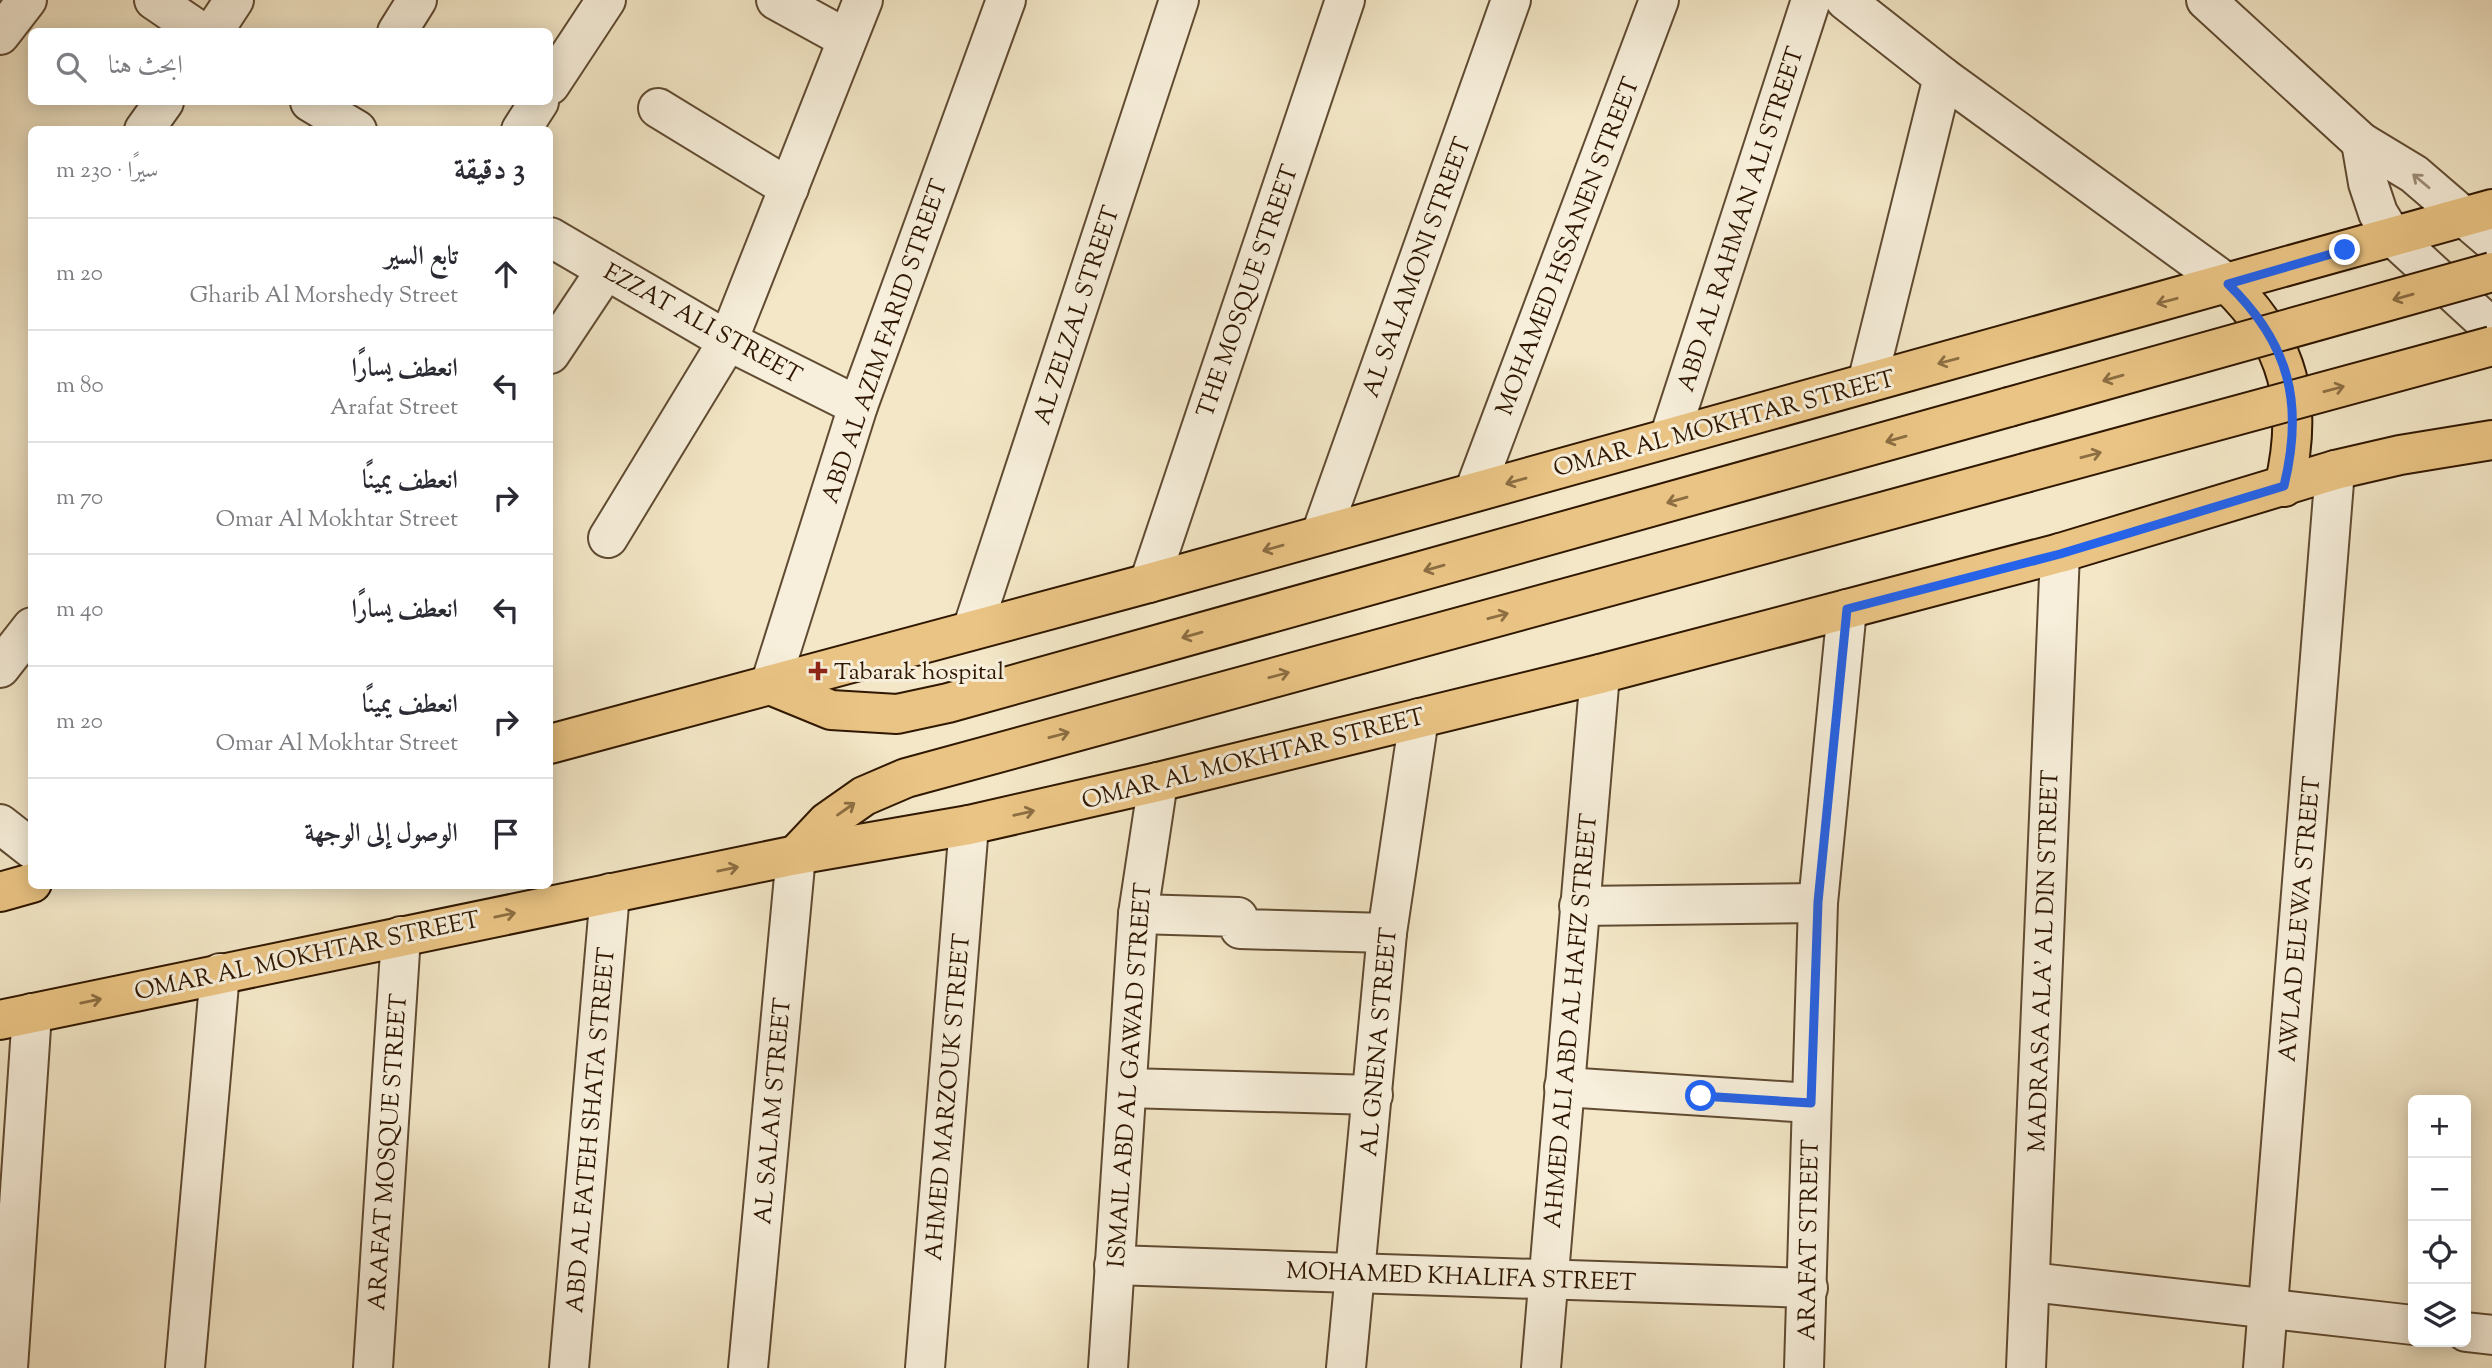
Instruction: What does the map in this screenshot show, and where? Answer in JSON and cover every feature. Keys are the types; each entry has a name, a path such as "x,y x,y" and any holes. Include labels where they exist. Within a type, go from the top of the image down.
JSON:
{"main road":[{"name":"OMAR AL MOKHTAR STREET","path":"553,743 1149,583 2228,284 2392,236 2483,223"},
{"path":"770,685 831,710 897,715 948,703 2492,272"},
{"path":"2228,284 2251,306 2283,361 2291,392 2294,424 2292,455 2284,486"},
{"path":"796,855 827,822 864,796 905,778 2492,346"},
{"name":"OMAR AL MOKHTAR STREET","path":"16,1017 796,855 969,825 1158,782 1600,674 2060,554 2336,470 2492,440"},
{"path":"0,892 28,884"}],"street":[{"path":"0,35 27,0"},
{"path":"154,0 195,28"},
{"path":"216,28 234,0"},
{"path":"400,28 417,0"},
{"path":"553,80 606,0"},
{"path":"776,0 847,39"},
{"path":"608,538 728,341 863,0"},
{"name":"ABD AL AZIM FARID STREET","path":"770,685 858,406 1006,0"},
{"name":"AL ZELZAL STREET","path":"972,630 1179,0"},
{"name":"THE MOSQUE STREET","path":"1149,583 1345,0"},
{"name":"AL SALAMONI STREET","path":"1321,534 1511,0"},
{"name":"MOHAMED HSSANEN STREET","path":"1474,492 1659,0"},
{"name":"ABD AL RAHMAN ALI STREET","path":"1669,438 1811,0"},
{"path":"1845,0 1943,77 2228,284"},
{"path":"2206,0 2361,142 2414,174 2483,223"},
{"path":"1867,383 1943,77"},
{"path":"147,126 162,105"},
{"path":"524,126 537,105"},
{"path":"658,108 789,188"},
{"path":"2361,142 2368,183 2378,213 2392,236 2492,328"},
{"name":"EZZAT ALI STREET","path":"553,239 728,341 858,406"},
{"path":"553,350 606,270"},
{"name":"AWLAD ELEWA STREET","path":"2263,1368 2336,470"},
{"name":"MADRASA ALA' AL DIN STREET","path":"2026,1368 2060,554"},
{"name":"ARAFAT STREET","path":"1804,1368 1818,902 1847,609"},
{"path":"0,668 28,632"},
{"name":"AHMED ALI ABD AL HAFIZ STREET","path":"1541,1368 1600,674"},
{"name":"AL GNENA STREET","path":"1346,1368 1387,933 1419,718"},
{"name":"ISMAIL ABD AL GAWAD STREET","path":"1108,1368 1138,914 1158,782"},
{"path":"0,824 28,846"},
{"name":"AHMED MARZOUK STREET","path":"925,1368 969,825"},
{"name":"AL SALAM STREET","path":"748,1368 796,855"},
{"name":"ABD AL FATEH SHATA STREET","path":"569,1368 610,893"},
{"path":"1579,906 1818,902"},
{"path":"1138,914 1238,917 1240,929 1387,933"},
{"name":"ARAFAT MOSQUE STREET","path":"373,1368 401,936"},
{"path":"185,1368 220,973"},
{"path":"8,1368 16,1017"},
{"path":"1564,1087 1811,1103"},
{"path":"1127,1088 1373,1095"},
{"name":"MOHAMED KHALIFA STREET","path":"1115,1265 1808,1287"},
{"path":"2030,1282 2408,1324"},
{"path":"2471,1333 2492,1335"}],"place":[{"name":"Tabarak hospital","path":"818,671"}],"route":[{"path":"1701,1096 1811,1103 1818,902 1847,609 2060,554 2284,486 2292,455 2294,424 2291,392 2283,361 2251,306 2228,284 2345,250"}]}
